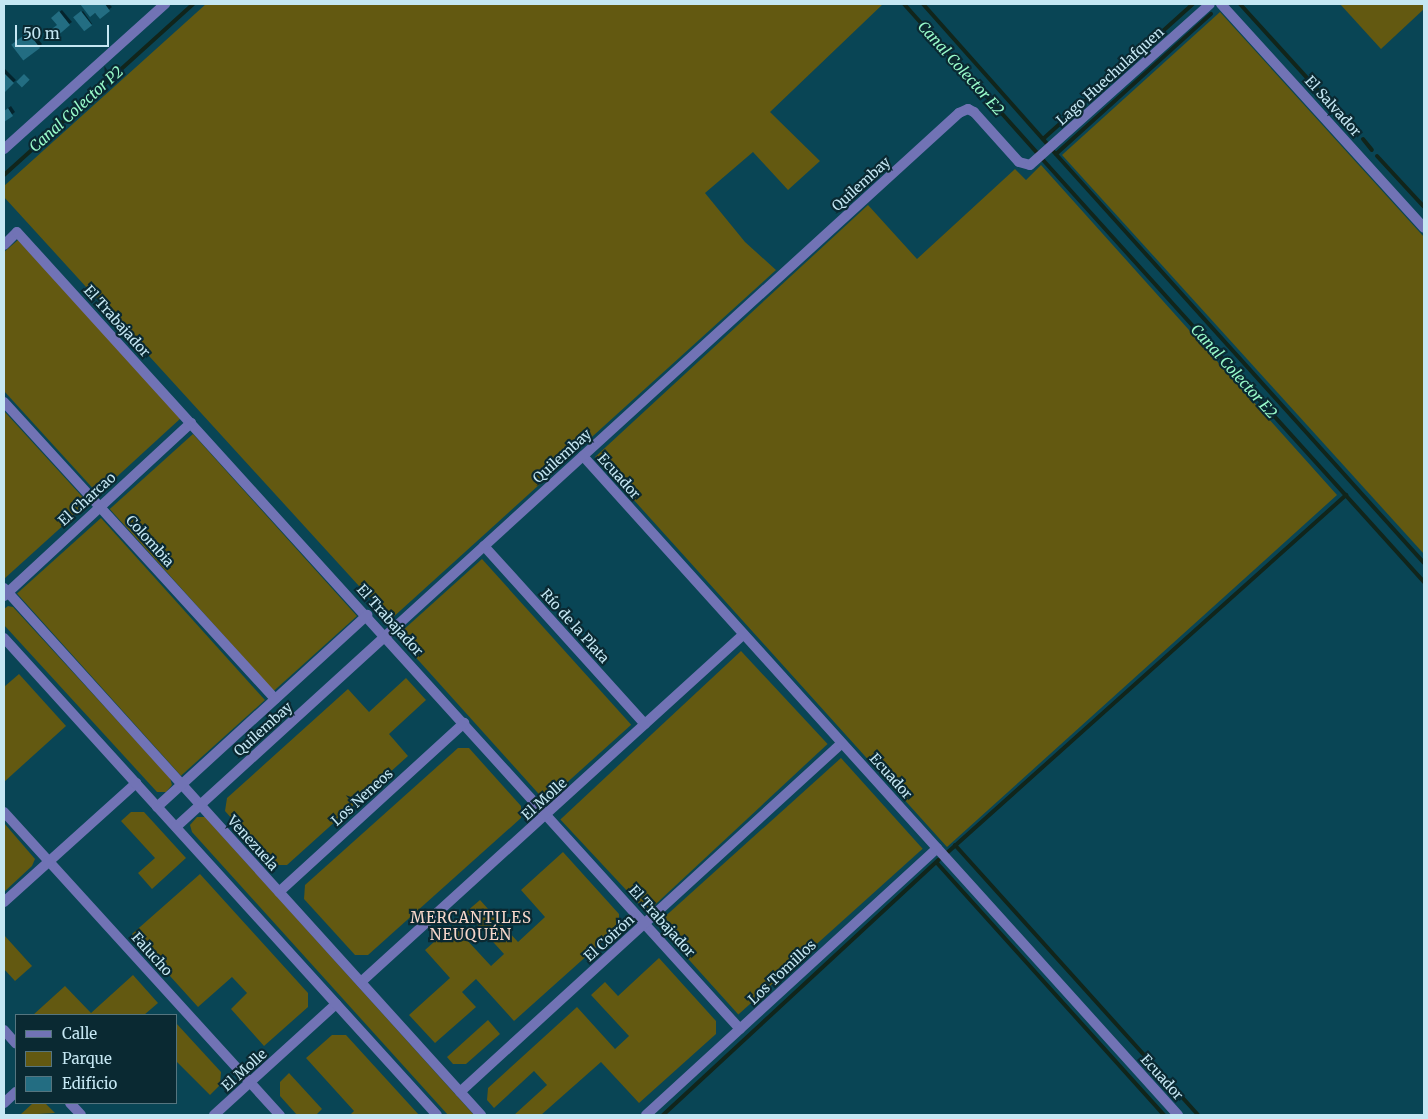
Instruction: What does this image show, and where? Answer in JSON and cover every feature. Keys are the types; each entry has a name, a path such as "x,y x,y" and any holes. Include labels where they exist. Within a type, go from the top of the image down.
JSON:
{"street":[{"path":"4,149 165,4"},
{"name":"Lago Huechulafquen","path":"968,109 976,114 1019,162 1027,166 1210,4"},
{"name":"El Salvador","path":"1221,4 1424,228"},
{"name":"Quilembay","path":"176,827 952,120 968,109"},
{"name":"El Trabajador","path":"4,245 17,232 367,615 740,1028"},
{"name":"Colombia","path":"4,402 275,699"},
{"name":"El Charcao","path":"5,593 191,422"},
{"name":"Ecuador","path":"583,456 1178,1115"},
{"name":"Río de la Plata","path":"484,546 645,724"},
{"name":"Venezuela","path":"5,593 481,1115"},
{"name":"Quilembay","path":"157,807 367,615"},
{"name":"El Molle","path":"360,982 744,634"},
{"path":"4,638 437,1115"},
{"name":"Los Neneos","path":"279,892 464,723"},
{"name":"El Coirón","path":"460,1092 842,743"},
{"path":"4,902 136,783"},
{"name":"Falucho","path":"4,812 280,1115"},
{"name":"Los Tomillos","path":"646,1115 937,848"},
{"name":"El Molle","path":"214,1115 336,1004"},
{"path":"4,1030 15,1043"},
{"path":"4,1103 15,1093"},
{"path":"71,1104 81,1115"}],"green space":[{"path":"206,4 883,4 770,112 820,161 788,190 753,152 705,193 745,242 776,270 390,620 4,197 4,186"},
{"path":"1340,4 1424,4 1424,9 1381,49"},
{"path":"1220,12 1424,237 1424,554 1062,155"},
{"path":"1041,165 1337,495 947,847 595,457 868,205 917,259 1015,169 1026,180"},
{"path":"18,240 181,418 98,494 4,391 4,252"},
{"path":"4,411 88,503 4,579"},
{"path":"193,434 357,616 274,691 110,509"},
{"path":"101,518 265,700 181,776 17,594"},
{"path":"482,559 631,725 546,802 397,636"},
{"path":"8,606 13,607 170,778 172,785 166,792 157,792 4,625 4,609"},
{"path":"741,651 828,744 647,912 560,819"},
{"path":"19,674 66,726 4,782 4,687"},
{"path":"406,678 426,700 389,734 408,756 287,865 273,865 225,811 227,798 348,689 369,712"},
{"path":"458,748 469,748 521,806 521,818 368,955 355,955 304,899 305,885"},
{"path":"841,758 923,849 738,1015 657,924"},
{"path":"131,812 144,812 186,858 152,889 138,873 155,858 121,821"},
{"path":"197,817 205,817 474,1115 448,1115 192,832 190,825"},
{"path":"4,823 35,859 32,866 4,892"},
{"path":"563,852 619,914 619,927 514,1021 476,979 462,992 476,1007 435,1043 409,1015 450,978 425,950 453,925 491,966 504,954 466,912 480,900 518,942 545,917 521,890"},
{"path":"200,874 308,993 308,1007 264,1046 231,1009 247,993 232,977 198,1007 132,934"},
{"path":"4,935 32,966 15,981 4,969"},
{"path":"659,958 716,1021 716,1034 639,1103 601,1062 541,1115 514,1115 547,1085 534,1071 494,1108 487,1100 488,1088 577,1007 615,1049 629,1036 591,995 605,982 618,996"},
{"path":"133,975 158,1003 145,1014 34,1014 65,986 91,1013"},
{"path":"488,1020 500,1034 466,1064 453,1064 447,1057"},
{"path":"178,1025 221,1072 220,1085 210,1095 178,1063"},
{"path":"332,1035 346,1035 419,1115 350,1115 354,1111 306,1058"},
{"path":"289,1073 322,1109 316,1115 297,1115 280,1096 280,1082"},
{"path":"32,1104 46,1104 55,1113 20,1115"}],"building":[{"path":"80,4 105,4 110,11 100,19 95,13 90,17"},
{"path":"59,11 70,25 55,38 49,31 57,25 51,18"},
{"path":"81,11 92,25 84,31 73,17"},
{"path":"28,32 40,48 23,61 11,45"},
{"path":"4,73 14,83 4,93"},
{"path":"24,74 30,80 22,87 16,82"},
{"path":"8,108 13,116 4,122 4,111"}],"waterway":[{"name":"Canal Colector P2","path":"4,175 193,4"},
{"name":"Canal Colector E2","path":"904,4 1038,154"},
{"path":"923,4 1048,145"},
{"path":"1043,139 1193,4"},
{"path":"1240,4 1357,133"},
{"path":"1056,154 1211,14"},
{"path":"1363,139 1372,150"},
{"path":"1053,151 1424,563"},
{"path":"1377,156 1424,207"},
{"name":"Canal Colector E2","path":"1043,160 1424,582"},
{"path":"948,852 1346,495"},
{"path":"955,845 1198,1115"},
{"path":"663,1115 939,859"},
{"path":"937,863 1164,1115"}],"district":[{"name":"MERCANTILES NEUQUÉN","path":"471,926"}]}
